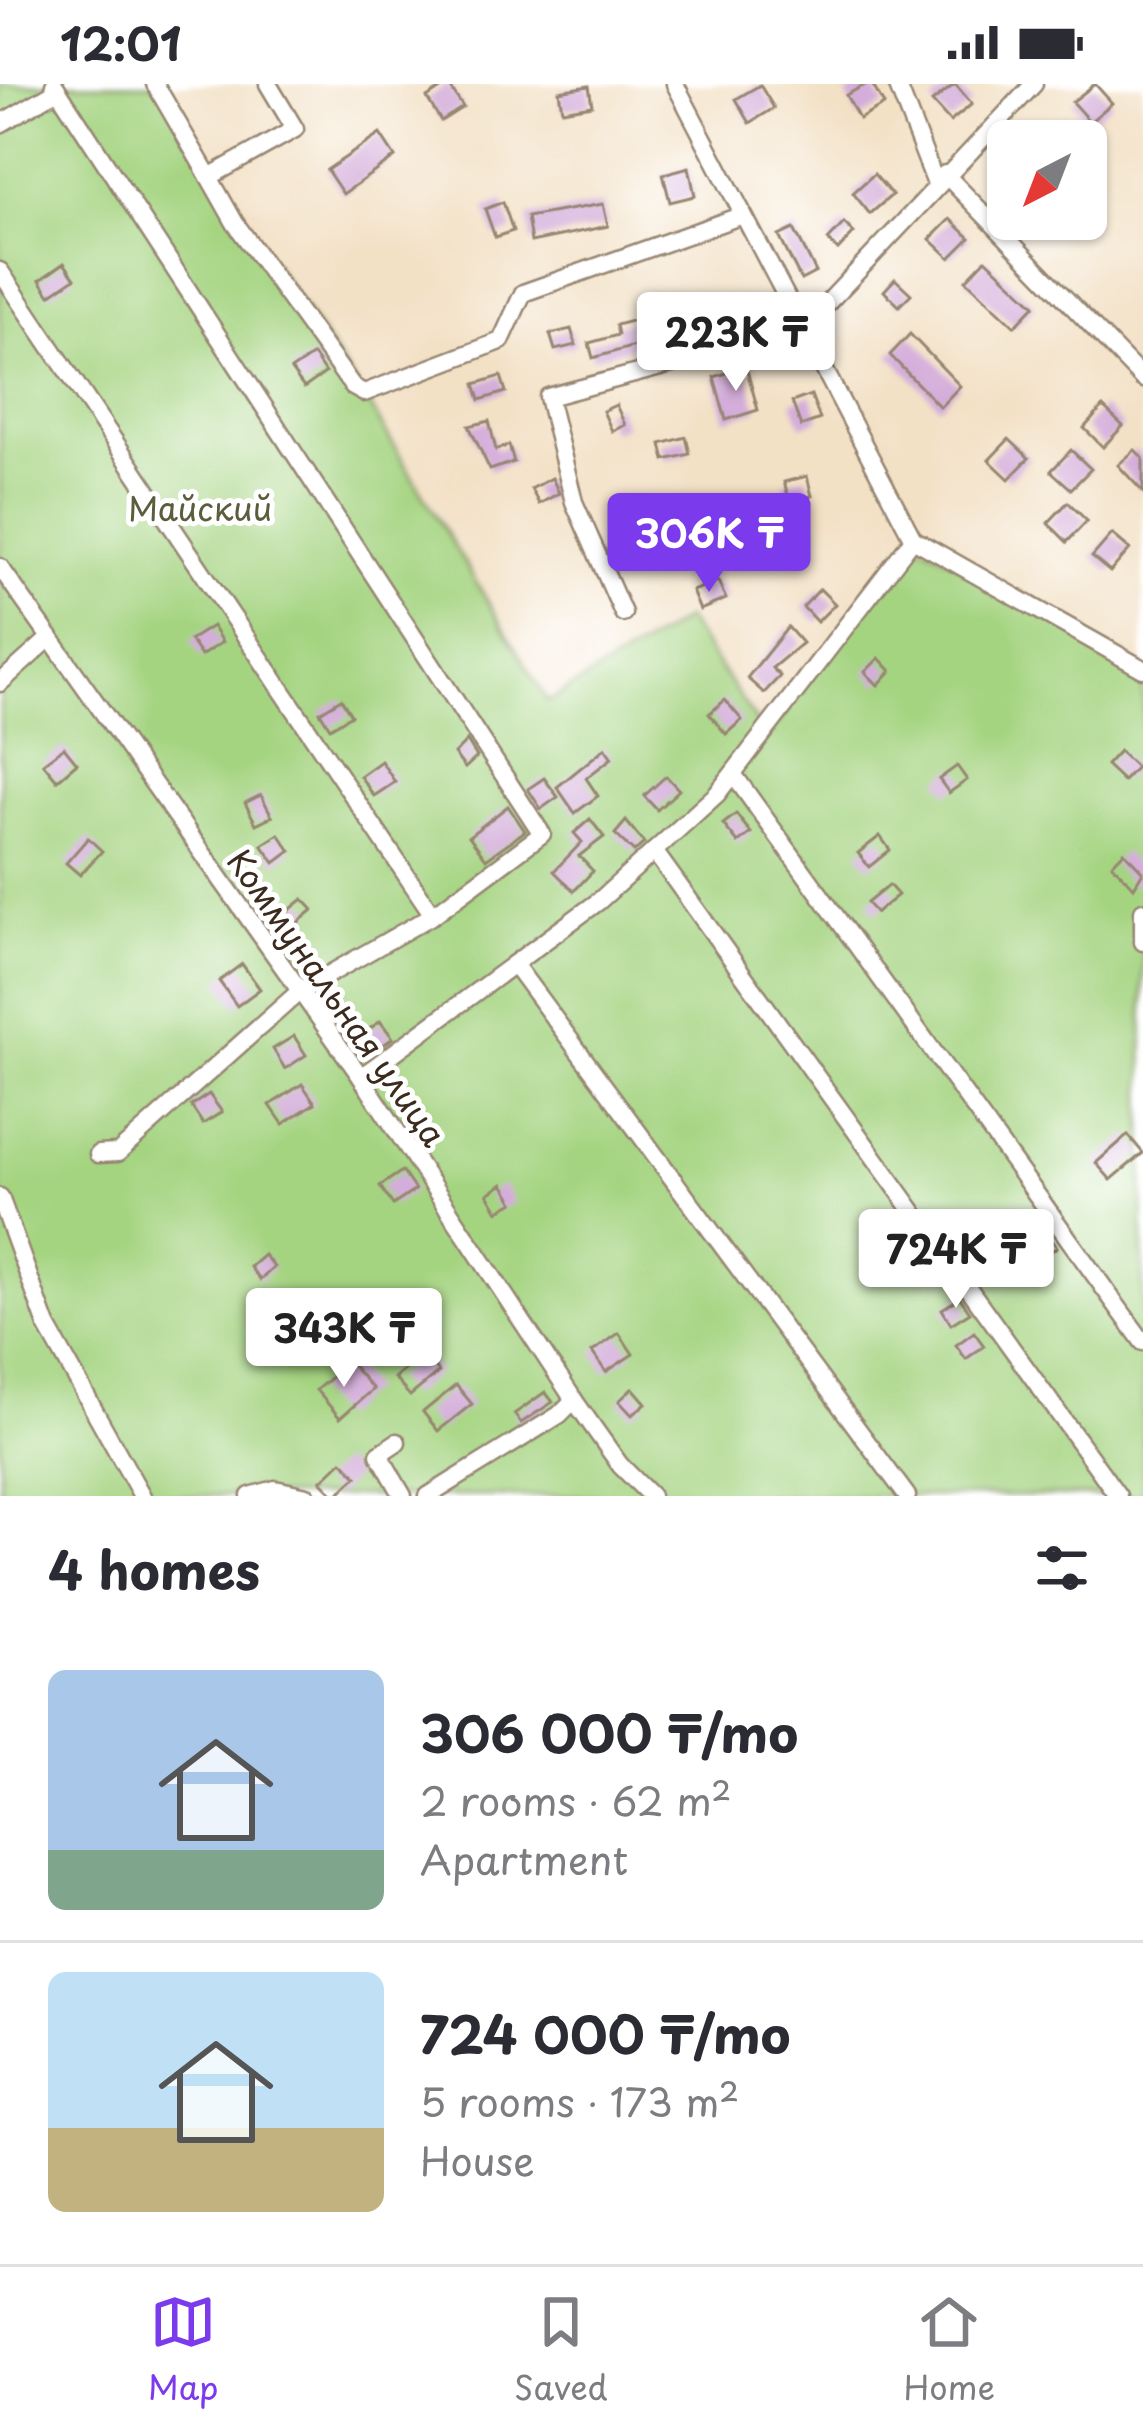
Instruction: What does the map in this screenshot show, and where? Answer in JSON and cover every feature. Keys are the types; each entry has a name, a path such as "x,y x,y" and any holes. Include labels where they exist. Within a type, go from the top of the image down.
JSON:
{"lane":[{"path":"155,84 261,260 353,387 364,393 501,341 523,293 743,215"},
{"path":"209,177 295,129 268,84"},
{"path":"674,84 913,538 1140,662"},
{"path":"897,84 940,179 1143,379"},
{"path":"623,613 574,502 548,397 803,329 1034,84"},
{"path":"0,124 55,88 542,834 434,915 300,991 118,1153 98,1154"},
{"path":"0,271 434,915"},
{"path":"361,1077 514,964 654,851 733,774 913,538"},
{"name":"Коммунальная улица","path":"0,567 361,1077 574,1400 620,1465 651,1496"},
{"path":"0,683 50,638"},
{"path":"733,774 1143,1342"},
{"path":"654,851 1118,1496"},
{"path":"1143,911 1143,943"},
{"path":"514,964 907,1496"},
{"path":"0,1197 47,1326 142,1496"},
{"path":"428,1496 559,1415 574,1400"},
{"path":"397,1442 379,1454 403,1496"},
{"path":"250,1496 275,1489 308,1496"}],"green space":[{"name":"Майский","path":"0,84 161,84 228,197 364,396 548,702 686,619 767,737 913,539 1143,669 1143,1496 0,1496"}],"building":[{"path":"448,84 463,107 441,121 427,98"},
{"path":"872,84 884,105 859,119 846,95"},
{"path":"955,84 972,104 950,122 932,102"},
{"path":"1095,84 1112,103 1088,120 1072,102"},
{"path":"760,85 774,108 750,123 736,99"},
{"path":"589,86 592,105 562,110 559,91"},
{"path":"380,134 395,157 343,194 327,170"},
{"path":"689,167 695,196 670,202 663,174"},
{"path":"874,174 892,195 870,214 853,193"},
{"path":"503,202 513,231 495,237 485,209"},
{"path":"603,204 608,226 531,242 527,217"},
{"path":"950,219 970,238 950,258 930,239"},
{"path":"844,223 854,233 838,250 828,240"},
{"path":"794,229 816,272 801,280 779,236"},
{"path":"986,259 1035,305 1015,326 966,280"},
{"path":"64,263 75,278 50,295 40,280"},
{"path":"895,279 911,294 899,306 884,291"},
{"path":"639,319 645,343 593,358 589,343 618,335 616,325"},
{"path":"571,329 576,345 555,350 550,334"},
{"path":"910,334 960,386 940,407 890,355"},
{"path":"313,355 325,373 304,388 291,370"},
{"path":"746,367 758,410 726,420 714,377"},
{"path":"501,376 506,392 480,400 475,384"},
{"path":"811,395 820,419 801,426 792,402"},
{"path":"616,405 625,425 612,431 603,411"},
{"path":"1103,407 1123,426 1103,447 1084,428"},
{"path":"489,421 496,450 509,445 514,462 490,470 469,426"},
{"path":"686,437 690,454 665,460 661,444"},
{"path":"1009,439 1029,458 1009,479 989,460"},
{"path":"1071,450 1091,469 1071,489 1051,471"},
{"path":"1135,450 1143,458 1143,492 1118,465"},
{"path":"807,476 812,496 790,502 784,482"},
{"path":"552,478 559,493 539,504 531,489"},
{"path":"1068,502 1087,521 1067,542 1048,523"},
{"path":"1112,534 1130,549 1110,572 1092,557"},
{"path":"718,581 726,599 700,610 692,591"},
{"path":"820,589 835,604 817,622 803,607"},
{"path":"212,626 222,642 201,656 190,640"},
{"path":"788,627 802,643 772,668 780,676 764,693 747,678"},
{"path":"879,658 891,671 878,685 865,672"},
{"path":"341,699 351,715 330,728 320,712"},
{"path":"725,700 742,720 726,734 709,714"},
{"path":"467,741 477,757 465,768 454,754"},
{"path":"64,747 77,763 57,780 43,763"},
{"path":"605,748 612,758 586,778 598,796 575,813 557,787"},
{"path":"1119,751 1136,767 1123,781 1106,765"},
{"path":"381,761 395,782 374,796 360,776"},
{"path":"957,766 967,780 949,793 939,779"},
{"path":"666,776 679,790 657,810 644,796"},
{"path":"544,778 558,797 541,809 528,789"},
{"path":"261,795 272,816 256,824 245,803"},
{"path":"508,806 525,831 486,859 469,836"},
{"path":"736,814 751,833 738,843 723,824"},
{"path":"590,819 604,837 579,856 593,871 574,891 554,871 582,842 574,833"},
{"path":"626,821 644,843 634,852 615,834"},
{"path":"279,834 291,851 275,863 262,845"},
{"path":"880,836 890,850 869,867 858,853"},
{"path":"88,838 102,851 80,875 66,863"},
{"path":"1124,852 1143,872 1134,887 1112,864"},
{"path":"889,885 898,895 876,913 867,903"},
{"path":"303,899 313,910 296,924 287,912"},
{"path":"242,964 260,989 237,1006 219,981"},
{"path":"380,1021 393,1038 372,1053 359,1037"},
{"path":"294,1036 306,1055 285,1069 273,1049"},
{"path":"302,1084 315,1103 283,1124 270,1105"},
{"path":"209,1094 222,1112 203,1124 191,1106"},
{"path":"1128,1135 1143,1153 1111,1180 1096,1163"},
{"path":"402,1171 415,1190 393,1205 380,1186"},
{"path":"503,1184 514,1202 498,1211 488,1194"},
{"path":"1039,1223 1057,1247 1034,1264 1016,1240"},
{"path":"264,1255 274,1267 260,1280 250,1267"},
{"path":"960,1298 970,1312 951,1324 942,1309"},
{"path":"974,1332 984,1346 966,1359 956,1345"},
{"path":"619,1333 633,1354 606,1372 592,1352"},
{"path":"423,1354 439,1372 410,1396 394,1378"},
{"path":"349,1362 373,1389 340,1418 316,1390"},
{"path":"456,1385 472,1404 438,1431 423,1412"},
{"path":"633,1388 646,1403 632,1415 619,1401"},
{"path":"545,1392 553,1402 521,1423 514,1414"},
{"path":"342,1461 357,1476 336,1496 321,1481"}]}
